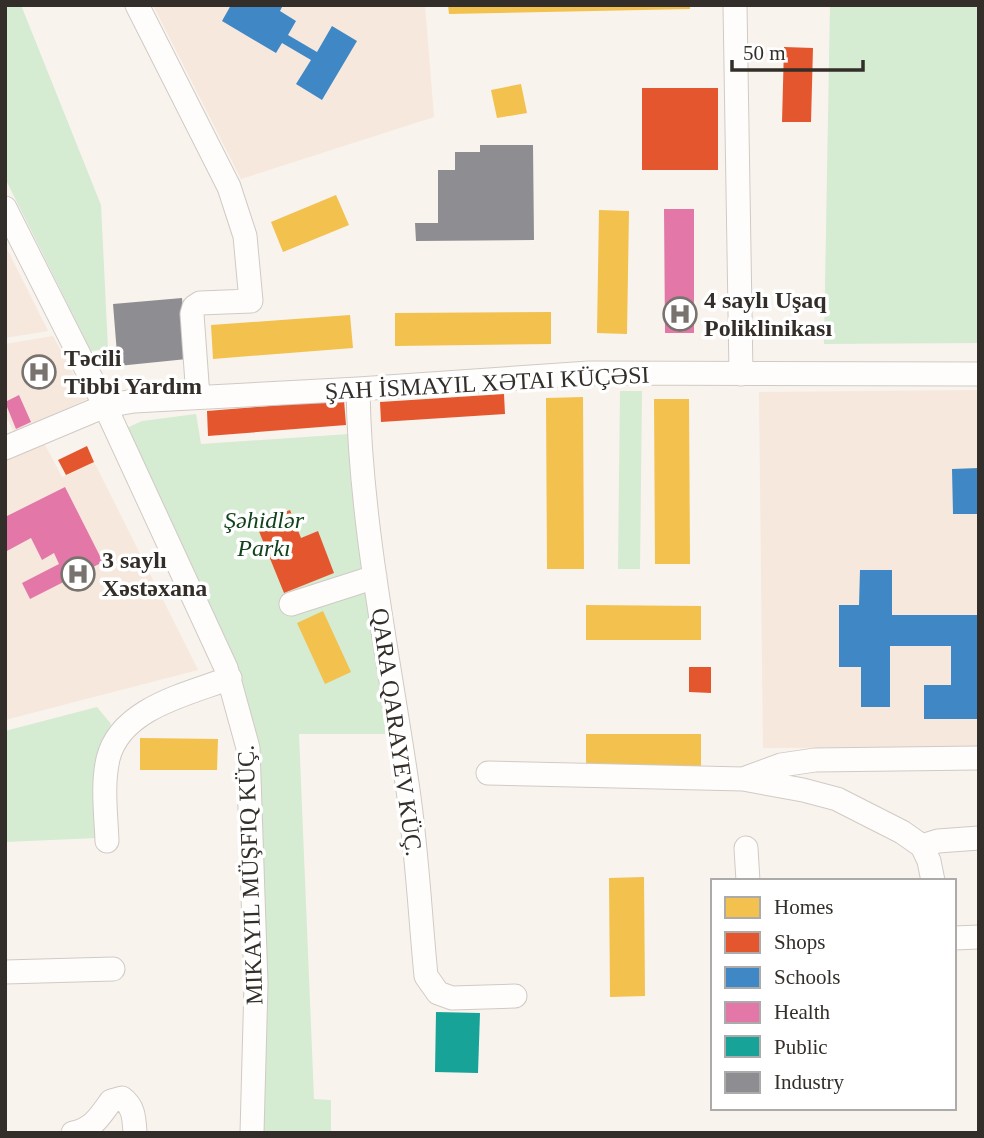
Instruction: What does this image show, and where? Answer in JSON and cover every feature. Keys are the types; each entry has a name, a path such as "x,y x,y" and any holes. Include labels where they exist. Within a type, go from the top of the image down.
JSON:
{"street":[{"path":"138,5 229,187 245,236 251,301 200,303 194,307 192,314 198,397"},
{"path":"735,5 741,374"},
{"path":"5,208 105,406 230,678 248,748 256,984 252,1133"},
{"path":"5,448 105,406 134,401 589,373 979,374"},
{"name":"QARA QARAYEV KÜÇ.","path":"358,389 359,447 375,577 408,794 426,976 438,993 452,998 515,996"},
{"path":"291,604 375,577"},
{"path":"107,841 106,772 111,747 120,734 147,710 230,678"},
{"path":"743,779 781,765 815,760 979,758"},
{"path":"488,773 743,779 803,790 837,799 871,814 922,846 933,879"},
{"path":"922,846 938,841 979,838"},
{"path":"746,848 748,879"},
{"path":"956,938 979,937"},
{"path":"5,972 113,969"},
{"path":"73,1133 85,1131 96,1123 111,1101 122,1098 130,1104 135,1133"}],"shaded area":[{"path":"153,5 425,5 434,117 241,179"},
{"path":"5,245 48,331 5,338"},
{"name":"Təcili Tibbi Yardım","path":"53,336 87,399 15,433 5,415 5,344"},
{"path":"979,390 979,747 763,748 759,392"},
{"name":"3 saylı Xəstəxana","path":"43,441 62,477 94,462 198,670 5,720 5,458"}],"green space":[{"path":"5,5 21,5 101,205 108,349 91,351 5,178"},
{"path":"830,5 979,5 979,343 824,344"},
{"path":"620,391 642,391 640,569 618,569"},
{"name":"Şəhidlər Parkı","path":"196,414 201,444 349,434 351,485 390,734 299,734 314,1099 331,1100 331,1133 252,1133 248,748 118,432 142,421"},
{"path":"97,707 111,724 99,749 97,838 5,842 5,731"}],"building: Homes":[{"path":"448,5 690,5 690,9 449,14"},
{"path":"521,84 527,113 497,118 491,90"},
{"path":"336,195 349,225 283,252 271,222"},
{"path":"599,210 629,211 627,334 597,333"},
{"path":"551,312 551,344 395,346 395,313"},
{"path":"350,315 353,348 213,359 211,325"},
{"path":"583,397 584,569 547,569 546,398"},
{"path":"654,399 689,399 690,564 655,564"},
{"path":"586,605 701,606 701,640 586,640"},
{"path":"323,611 351,672 325,684 297,623"},
{"path":"586,734 701,734 701,769 586,768"},
{"path":"140,738 218,739 217,770 140,770"},
{"path":"644,877 645,996 610,997 609,878"}],"building: Shops":[{"path":"784,47 813,48 811,122 782,122"},
{"path":"642,88 718,88 718,170 642,170"},
{"path":"504,394 505,414 381,422 380,402"},
{"path":"344,400 346,425 208,436 207,411"},
{"path":"87,446 94,462 66,475 58,460"},
{"path":"290,510 301,538 318,531 334,573 284,593 256,524"},
{"path":"689,667 711,667 711,693 689,692"}],"building: Schools":[{"path":"231,5 283,5 280,11 296,21 288,35 317,52 332,26 357,41 322,100 296,84 311,60 282,43 276,53 222,21"},
{"path":"979,468 979,514 953,514 952,469"},
{"path":"860,570 892,570 892,615 979,615 979,719 924,719 924,685 951,685 951,646 890,646 890,707 861,707 861,667 839,667 839,605 859,605"}],"building: Health":[{"path":"664,209 694,209 694,333 665,333"},
{"path":"19,395 31,422 16,429 5,402"},
{"path":"65,487 103,562 30,599 22,583 59,564 54,553 42,560 31,538 5,552 5,517"}],"building: Public":[{"path":"436,1012 480,1013 478,1073 435,1072"}],"building: Industry":[{"path":"480,145 533,145 534,240 416,241 415,223 438,223 438,170 455,170 455,152 480,152"},
{"path":"182,298 187,359 118,366 113,304"}],"place":[{"name":"4 saylı Uşaq Poliklinikası","path":"680,314"},
{"name":"Təcili Tibbi Yardım","path":"39,372"},
{"name":"3 saylı Xəstəxana","path":"78,574"}]}
